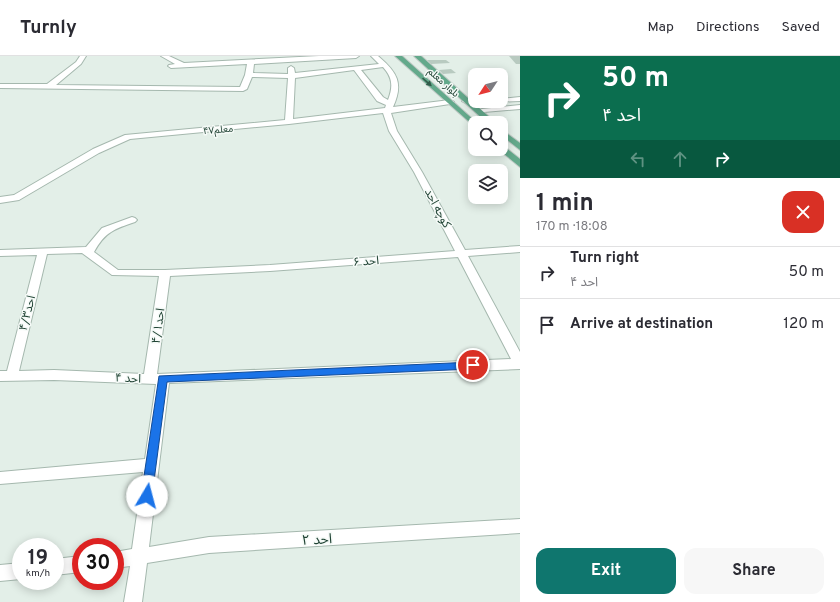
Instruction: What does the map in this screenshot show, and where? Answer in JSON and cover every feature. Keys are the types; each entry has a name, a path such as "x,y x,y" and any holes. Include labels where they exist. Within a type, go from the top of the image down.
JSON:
{"main road":[{"name":"بلوار معلم","path":"398,56 468,119"},
{"name":"بلوار معلم","path":"417,56 483,116"},
{"path":"450,102 461,104 466,101"},
{"path":"465,117 466,113 470,111 481,114"},
{"path":"508,137 520,147"},
{"path":"508,153 520,164"}],"street":[{"path":"48,87 79,63 83,56"},
{"path":"164,56 184,65"},
{"path":"171,66 355,56"},
{"name":"کوچه احد","path":"374,56 393,73 397,88 387,113 394,131 418,172 520,364"},
{"path":"289,122 292,76 290,60"},
{"path":"0,86 243,89 249,75 251,61"},
{"path":"249,75 292,76 385,65"},
{"path":"356,68 376,95 390,107"},
{"path":"376,95 394,95"},
{"path":"508,100 520,99"},
{"name":"معلم۴۷","path":"0,200 16,198 96,151 128,137 289,122 390,107 450,102"},
{"path":"0,253 84,250 88,253 97,236 106,228 132,220"},
{"name":"احد ۶","path":"88,253 116,273 165,273 270,268 520,249"},
{"name":"احد۴/۳","path":"6,375 43,251"},
{"name":"احد۴/۱","path":"134,602 138,558 151,465 156,379 165,273"},
{"name":"احد ۴","path":"6,375 156,379 520,364"},
{"path":"0,478 151,465"},
{"name":"احد ۲","path":"124,559 209,545 520,526"},
{"path":"0,573 12,572"}],"lane":[{"path":"481,114 482,111 520,107"}],"building":[{"path":"509,56 520,56 520,64 516,64"},
{"path":"427,60 446,60 450,63 431,64"},
{"path":"451,69 456,73 443,74 439,70"}],"route":[{"path":"147,496 163,379 473,365"}]}
